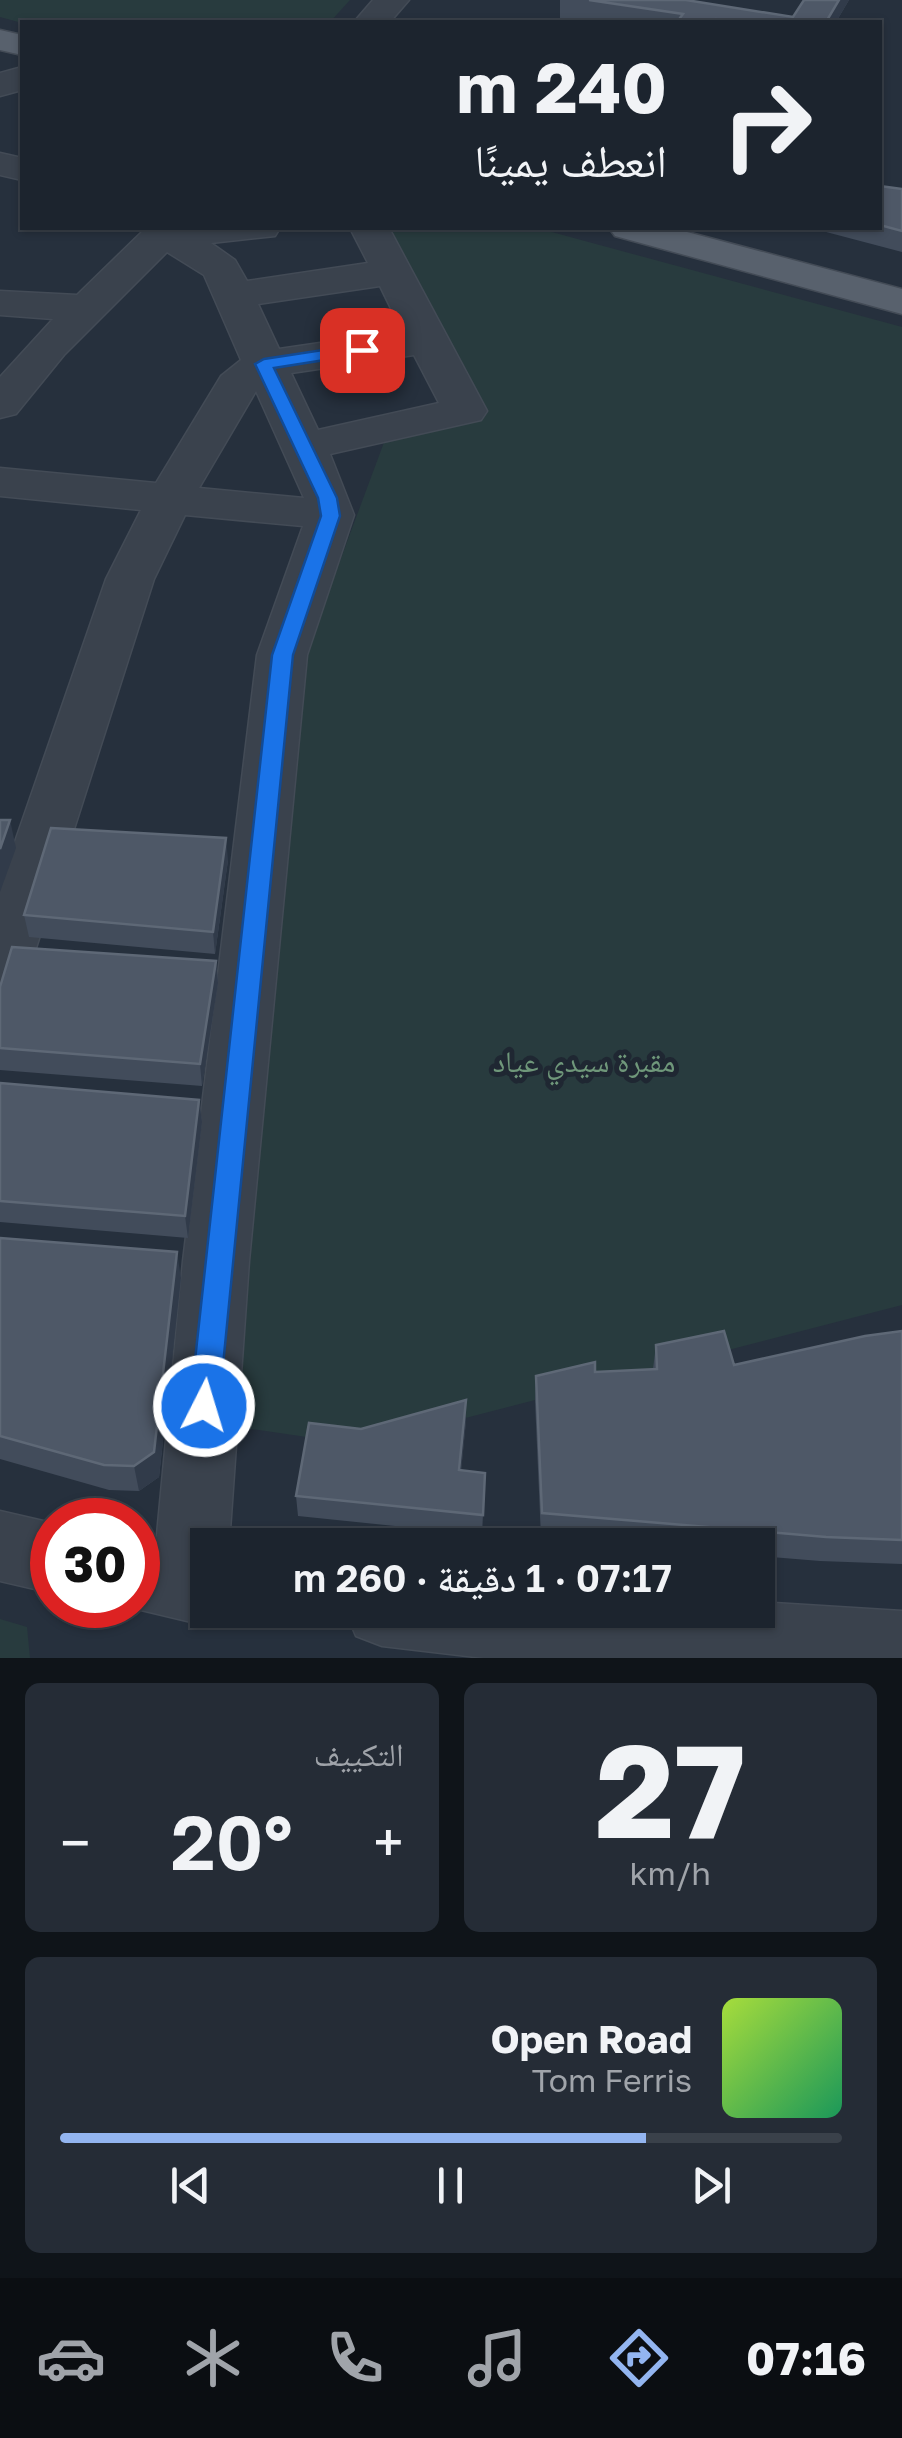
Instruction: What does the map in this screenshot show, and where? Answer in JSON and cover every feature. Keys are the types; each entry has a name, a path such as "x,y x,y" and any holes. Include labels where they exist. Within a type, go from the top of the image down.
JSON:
{"main road":[{"path":"636,230 902,302"},
{"path":"721,230 902,280"}],"street":[{"path":"374,20 392,0"},
{"path":"4,393 165,231 197,230"},
{"path":"62,958 3,962 22,836 169,500 236,385 283,408 465,411 371,230"},
{"path":"165,231 221,269 237,295 283,408 328,498 330,516 282,655 250,970 203,1106 187,1259 178,1585"},
{"path":"237,295 393,272"},
{"path":"0,303 87,308"},
{"path":"283,408 429,340"},
{"path":"0,482 330,516"},
{"path":"22,836 98,841"},
{"path":"208,848 263,852"},
{"path":"194,966 250,970"},
{"path":"0,1546 30,1553"},
{"path":"528,1628 674,1646 902,1648"}],"green space":[{"path":"0,0 350,0 332,20 20,22 0,17"},
{"name":"مقبرة سيدي عياد","path":"391,230 544,230 902,327 902,1305 361,1445 231,1426 308,647 386,437 484,415"},
{"path":"0,1619 27,1627 30,1658 0,1658"}],"building":[{"path":"589,0 686,0 793,17 804,0 839,0 827,20 678,20 683,14"},
{"path":"882,186 902,189 902,231 882,226"},
{"path":"0,820 10,820 0,849"},
{"path":"51,828 226,838 213,932 24,915"},
{"path":"12,947 216,961 200,1064 0,1048 0,987"},
{"path":"0,1083 199,1100 185,1216 0,1201"},
{"path":"0,1238 177,1252 154,1452 134,1466 104,1465 0,1436"},
{"path":"724,1331 734,1365 902,1331 902,1540 542,1513 536,1376 595,1362 595,1372 657,1369 656,1345"},
{"path":"466,1400 459,1470 485,1473 483,1515 296,1496 309,1423 361,1429"}],"route":[{"path":"204,1406 216,1261 282,655 330,516 328,498 264,364 362,350"}]}
